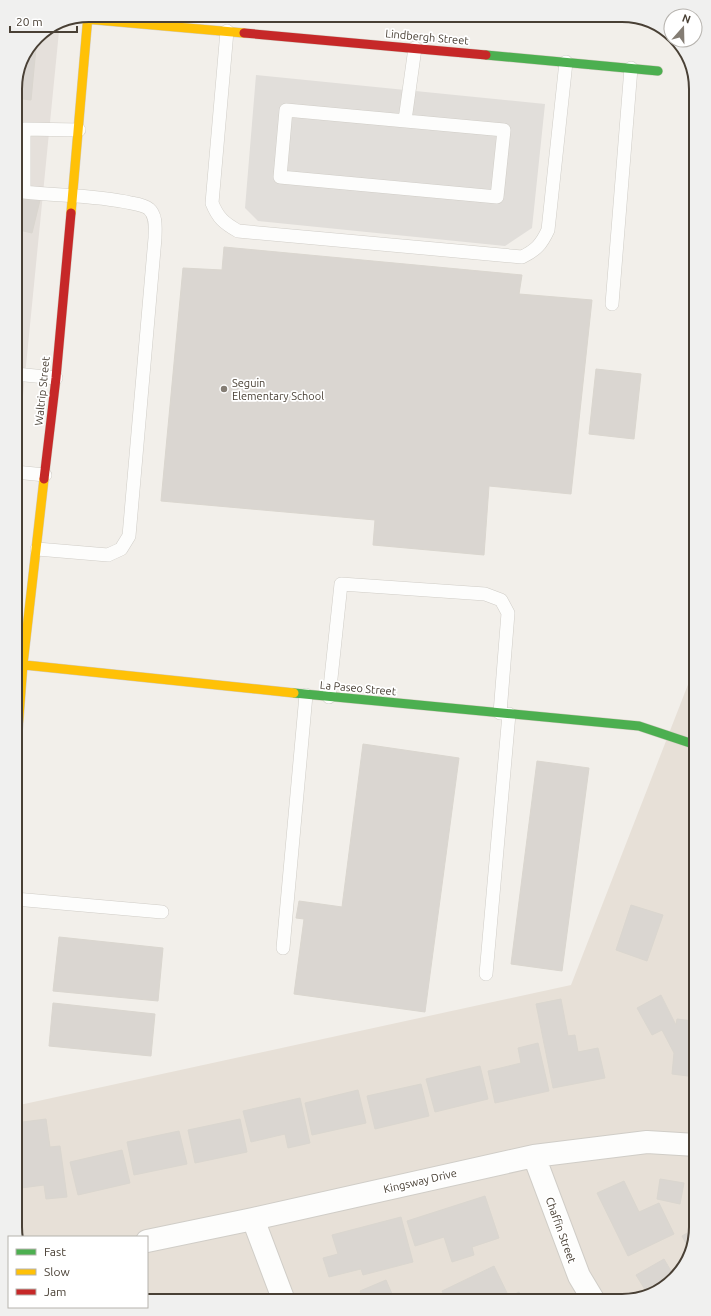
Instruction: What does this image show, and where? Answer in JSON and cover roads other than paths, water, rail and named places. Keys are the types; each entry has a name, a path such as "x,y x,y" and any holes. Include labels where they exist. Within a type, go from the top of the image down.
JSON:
{"street":[{"name":"Waltrip Street","path":"22,645 37,549 56,378 88,22"},
{"name":"Lindbergh Street","path":"138,22 658,71"},
{"name":"La Paseo Street","path":"22,664 306,695 639,726 689,743"},
{"name":"Kingsway Drive","path":"148,1241 253,1219 534,1156 647,1142 689,1145"},
{"name":"Chaffin Street","path":"534,1156 579,1276 590,1294"},
{"path":"253,1219 281,1294"}],"lane":[{"path":"227,31 212,203 216,214 226,224 238,231 522,258 542,243 548,230 566,62"},
{"path":"405,120 415,48"},
{"path":"612,304 631,68"},
{"path":"286,110 405,120 504,130 498,197 280,177 286,110"},
{"path":"37,549 108,555 121,549 129,536 154,246 154,218 149,209 120,200 24,192 24,129 78,130"},
{"path":"22,375 56,378"},
{"path":"22,473 45,475"},
{"path":"329,697 341,584 485,594 501,600 508,613 505,713 486,974"},
{"path":"283,948 306,695"},
{"path":"22,900 162,912"}],"place":[{"name":"Seguin Elementary School","path":"224,389"}]}
